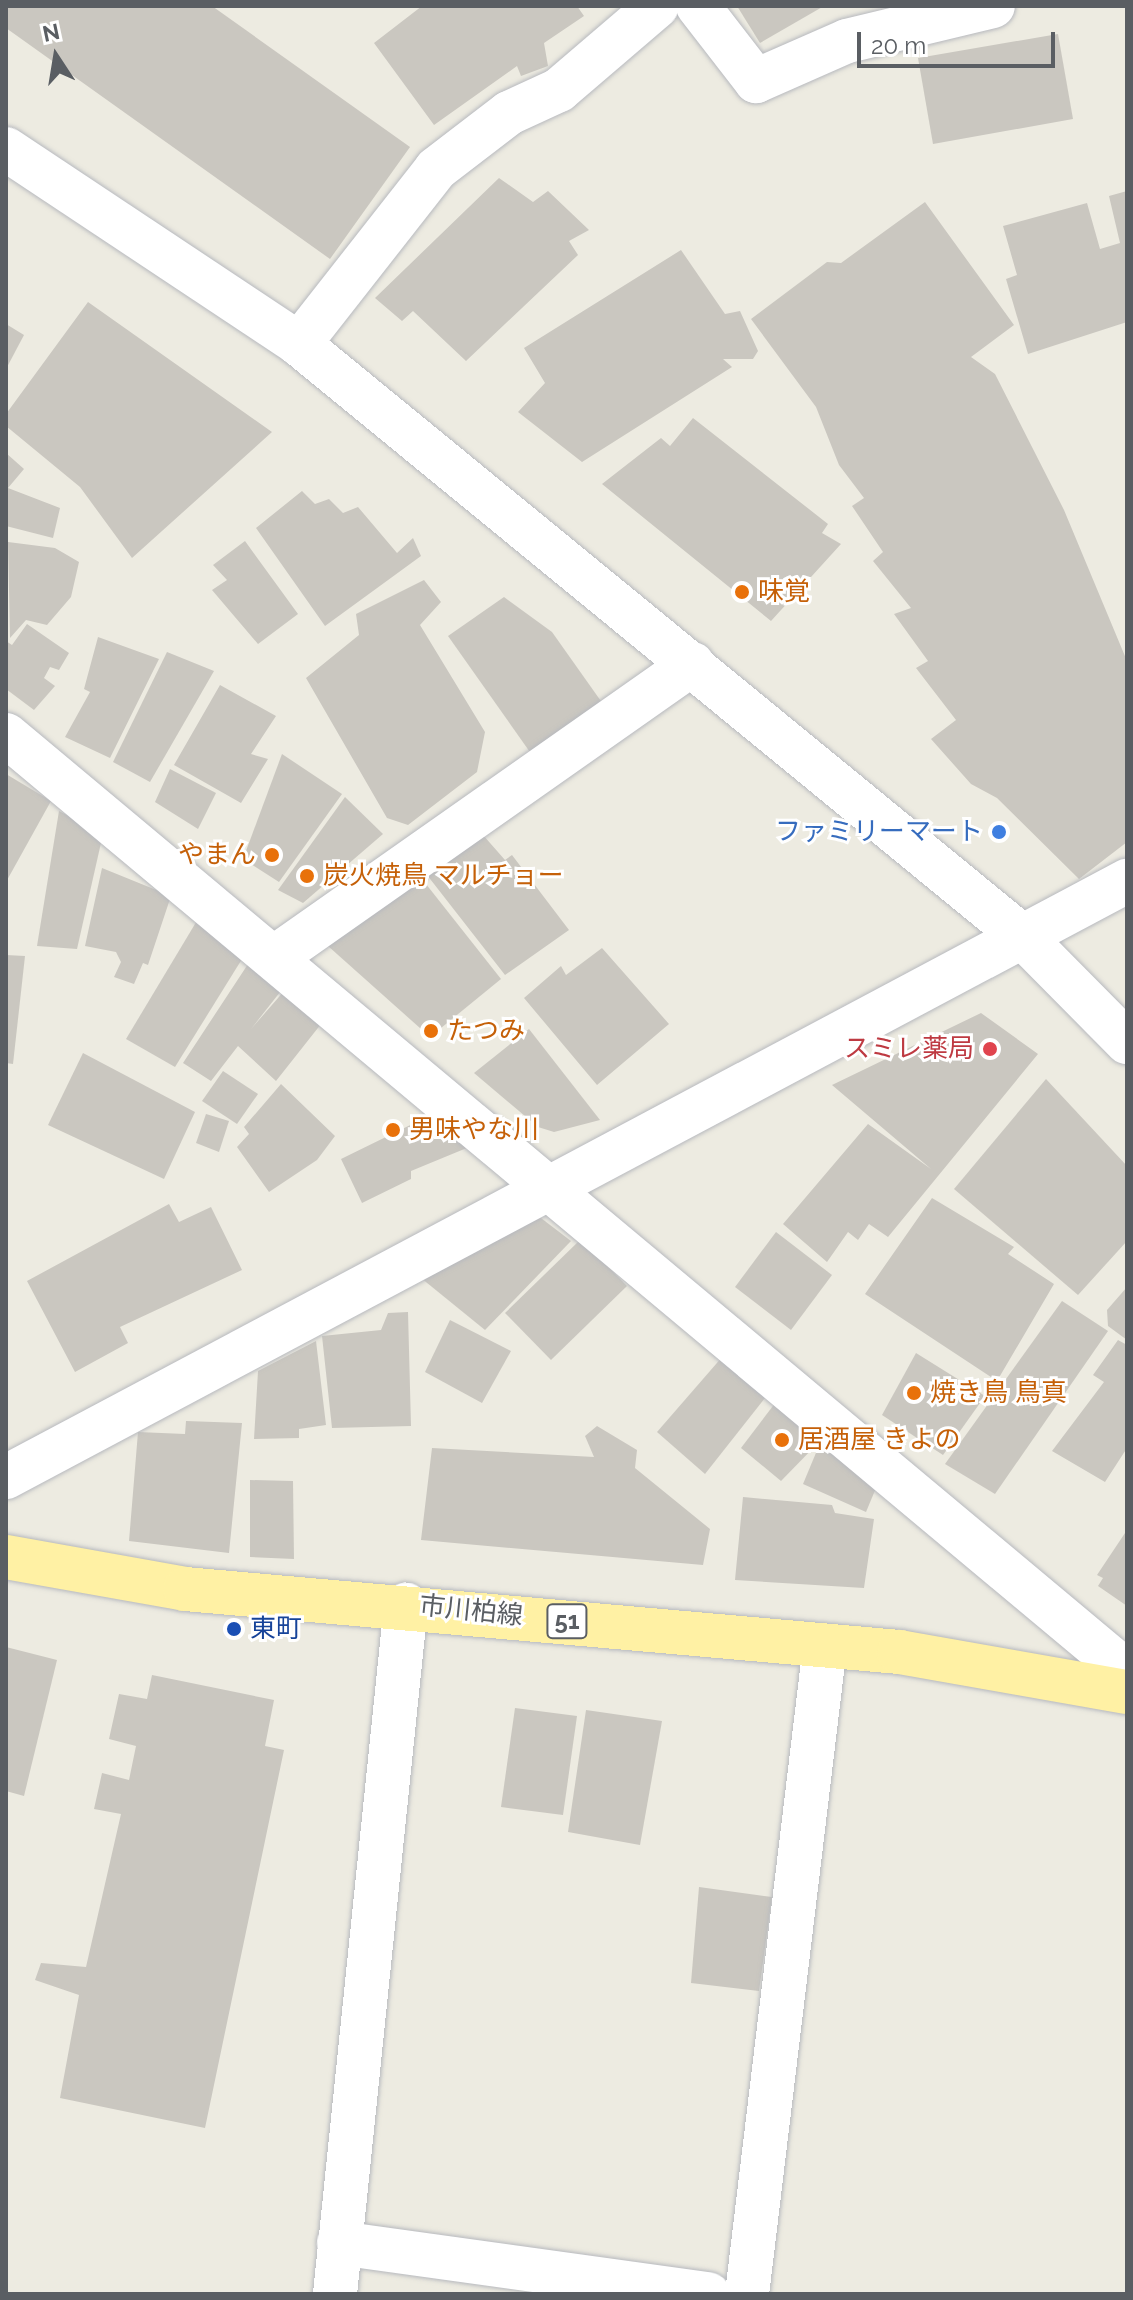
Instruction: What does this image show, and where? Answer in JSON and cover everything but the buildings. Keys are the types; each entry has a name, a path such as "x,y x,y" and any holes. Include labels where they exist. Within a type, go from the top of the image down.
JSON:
{"main road":[{"name":"市川柏線","path":"6,1557 185,1589 406,1605 825,1646 1127,1692"}],"street":[{"path":"299,344 436,169 509,113 559,90 657,6"},
{"path":"698,6 756,81 847,41 981,7"},
{"path":"6,149 299,344 1023,937 1127,1042"},
{"path":"275,957 692,664"},
{"path":"6,735 275,957 543,1187 1127,1672"},
{"path":"6,1477 543,1187 1127,881"},
{"path":"335,2294 406,1605"},
{"path":"747,2294 825,1646"},
{"path":"339,2243 708,2294"}],"place":[{"name":"味覚","path":"742,592"},
{"name":"ファミリーマート","path":"999,832"},
{"name":"やまん","path":"272,855"},
{"name":"炭火焼鳥 マルチョー","path":"307,876"},
{"name":"たつみ","path":"431,1031"},
{"name":"スミレ薬局","path":"990,1049"},
{"name":"男味やな川","path":"393,1130"},
{"name":"焼き鳥 鳥真","path":"914,1393"},
{"name":"居酒屋 きよの","path":"782,1440"},
{"name":"東町","path":"234,1629"}]}
